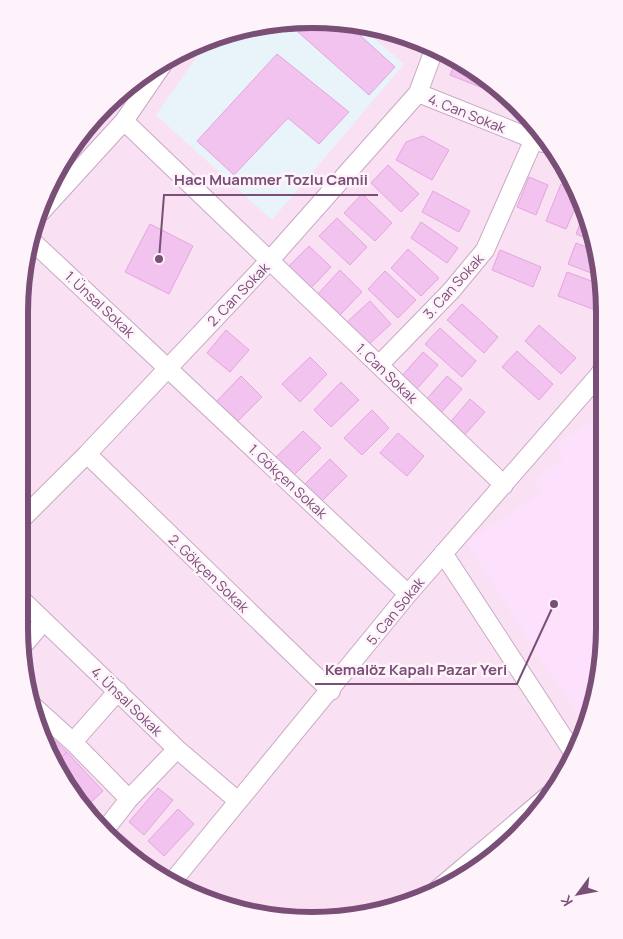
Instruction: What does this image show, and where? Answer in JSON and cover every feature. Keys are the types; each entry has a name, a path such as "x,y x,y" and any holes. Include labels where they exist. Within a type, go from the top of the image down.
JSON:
{"street":[{"name":"2. Can Sokak","path":"28,513 87,454 270,260 418,93 432,55"},
{"path":"49,203 124,121 156,74"},
{"name":"4. Can Sokak","path":"418,93 539,142"},
{"name":"1. Can Sokak","path":"124,121 504,485"},
{"name":"3. Can Sokak","path":"379,365 451,291 485,250 539,142"},
{"name":"1. Ünsal Sokak","path":"36,244 168,368"},
{"name":"1. Gökçen Sokak","path":"168,368 408,594"},
{"name":"5. Can Sokak","path":"176,877 408,594 596,378"},
{"name":"2. Gökçen Sokak","path":"87,454 330,691"},
{"path":"443,553 569,748"},
{"name":"4. Ünsal Sokak","path":"28,606 177,749 238,801"},
{"path":"28,640 44,621"},
{"path":"72,742 118,691"},
{"path":"41,713 129,799"},
{"path":"108,825 129,799 177,749"},
{"path":"465,866 523,817"}],"shaded area":[{"path":"293,28 349,30 385,37 403,43 420,49 454,66 499,98 525,124 548,154 574,203 590,256 596,312 596,628 593,665 586,701 574,736 548,785 525,815 499,841 469,864 420,890 385,902 349,909 312,912 256,906 220,896 186,882 154,864 124,841 86,800 66,770 49,736 37,701 28,646 28,293 30,274 37,238 49,203 75,154 98,124 139,86 186,57 238,37"},
{"path":"293,28 330,28 367,33 404,64 272,220 156,115 202,50 256,33"},
{"path":"596,418 596,628 590,683 580,719 466,543 540,494 534,481 564,458 556,444"}],"building":[{"path":"302,28 330,28 355,31 395,67 369,95 298,32"},
{"path":"277,54 349,112 319,144 288,118 234,175 197,141"},
{"path":"454,66 481,84 480,87 450,75"},
{"path":"481,84 490,91 480,87"},
{"path":"423,136 449,150 432,180 396,160 406,142"},
{"path":"388,165 419,194 401,212 371,183"},
{"path":"529,177 548,185 536,215 517,207"},
{"path":"561,184 566,186 575,207 566,229 546,221"},
{"path":"433,191 470,211 459,232 422,212"},
{"path":"362,194 392,223 375,241 344,213"},
{"path":"337,218 367,247 350,265 319,236"},
{"path":"421,222 458,248 447,263 411,238"},
{"path":"581,222 586,238 576,234"},
{"path":"150,224 193,246 169,294 125,272"},
{"path":"576,243 588,248 593,274 568,264"},
{"path":"309,246 331,267 310,289 288,267"},
{"path":"408,249 439,278 421,296 391,268"},
{"path":"500,250 541,267 533,287 492,270"},
{"path":"340,270 362,292 339,316 317,295"},
{"path":"385,271 416,300 398,318 368,289"},
{"path":"567,272 594,282 596,310 558,296"},
{"path":"370,301 391,324 367,346 346,323"},
{"path":"462,304 498,337 484,353 447,320"},
{"path":"539,325 576,358 561,374 525,341"},
{"path":"440,328 476,361 462,377 425,344"},
{"path":"226,330 249,350 230,372 207,353"},
{"path":"517,351 553,384 539,400 502,367"},
{"path":"423,352 438,365 415,391 400,378"},
{"path":"310,357 327,374 300,402 282,384"},
{"path":"241,376 262,397 234,425 213,405"},
{"path":"447,376 462,389 439,415 424,402"},
{"path":"341,382 359,400 331,427 314,410"},
{"path":"470,399 485,412 462,438 448,425"},
{"path":"372,410 389,428 362,455 344,438"},
{"path":"303,431 321,448 293,476 275,458"},
{"path":"398,433 424,456 407,476 380,453"},
{"path":"330,459 347,476 319,504 302,487"},
{"path":"49,737 67,752 60,759 57,753"},
{"path":"67,752 103,791 89,804 75,785 60,759"},
{"path":"158,788 173,800 144,835 129,822"},
{"path":"178,809 194,824 164,856 148,841"},
{"path":"121,834 156,865 139,853 119,836"}],"place":[{"name":"Hacı Muammer Tozlu Camii","path":"159,259"},
{"name":"Kemalöz Kapalı Pazar Yeri","path":"554,604"}]}
